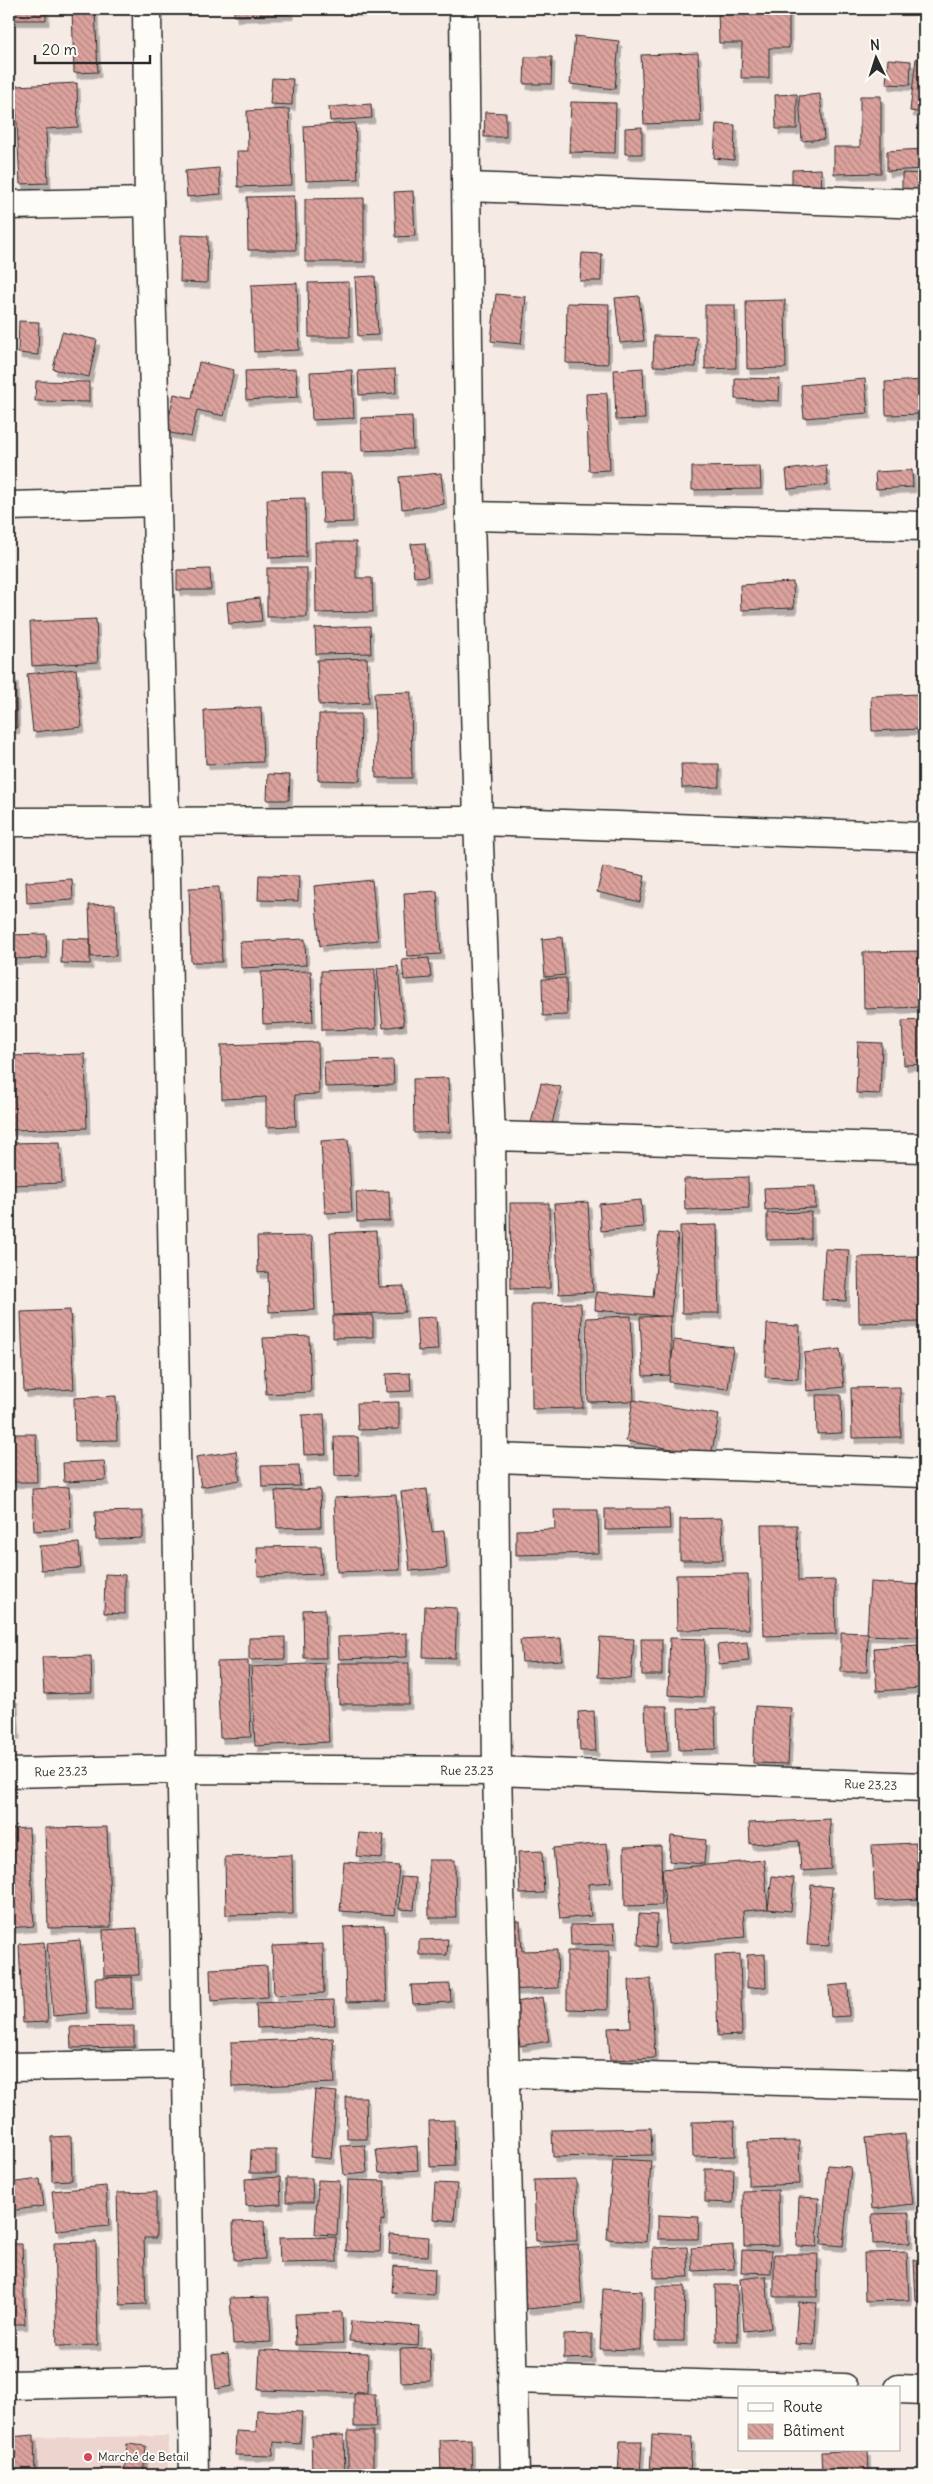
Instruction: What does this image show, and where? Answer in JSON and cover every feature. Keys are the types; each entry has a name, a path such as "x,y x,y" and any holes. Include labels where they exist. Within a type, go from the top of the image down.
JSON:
{"street":[{"path":"147,9 149,202 165,820 194,2475"},
{"path":"464,9 470,516 478,821 491,1136 497,1771 515,2475"},
{"path":"467,187 924,204"},
{"path":"9,205 149,202"},
{"path":"9,506 157,502"},
{"path":"470,516 924,526"},
{"path":"9,822 165,820 478,821 924,837"},
{"path":"491,1136 924,1148"},
{"path":"495,1458 924,1473"},
{"name":"Rue 23.23","path":"9,1774 183,1770 497,1771 924,1787"},
{"path":"9,2067 188,2064"},
{"path":"505,2073 924,2085"},
{"path":"512,2379 770,2386"},
{"path":"9,2386 192,2381"},
{"path":"900,2389 924,2390"}],"shaded area":[{"name":"Marché de Betail","path":"168,2436 168,2475 9,2475 9,2438"}],"building":[{"path":"13,9 46,9 46,20 14,20"},
{"path":"72,9 95,9 98,72 74,73"},
{"path":"234,9 290,9 290,14 234,16"},
{"path":"353,9 402,9 354,11"},
{"path":"718,9 789,9 789,48 769,48 769,78 741,78 742,43 719,43"},
{"path":"575,36 619,41 615,89 570,84"},
{"path":"698,53 701,122 644,124 641,55"},
{"path":"525,57 552,57 551,84 524,84"},
{"path":"916,58 924,59 924,113 910,111"},
{"path":"888,59 911,61 910,85 886,84"},
{"path":"272,78 293,79 292,105 270,104"},
{"path":"77,83 78,127 46,129 48,183 20,184 15,86"},
{"path":"797,94 797,129 776,129 775,95"},
{"path":"820,94 824,139 802,141 799,96"},
{"path":"860,96 881,96 881,173 834,174 834,147 860,147"},
{"path":"571,102 616,103 615,153 569,152"},
{"path":"371,104 372,118 330,121 329,107"},
{"path":"289,109 292,185 238,187 237,151 248,151 247,111"},
{"path":"485,112 506,113 506,137 484,137"},
{"path":"355,123 358,179 306,181 304,126"},
{"path":"716,124 735,125 734,160 714,158"},
{"path":"642,127 642,154 625,154 625,128"},
{"path":"924,149 924,169 887,171 887,151"},
{"path":"219,168 221,194 187,197 185,171"},
{"path":"821,169 822,192 792,193 792,170"},
{"path":"902,173 924,174 924,196 902,196"},
{"path":"413,191 415,236 396,237 394,192"},
{"path":"294,196 296,250 248,250 247,197"},
{"path":"364,198 364,262 305,262 305,199"},
{"path":"181,235 208,236 207,283 180,282"},
{"path":"582,253 602,254 601,281 580,281"},
{"path":"375,276 378,335 358,336 355,277"},
{"path":"349,282 350,337 309,337 308,283"},
{"path":"297,283 299,350 254,352 251,285"},
{"path":"496,294 526,297 521,344 491,341"},
{"path":"639,296 644,341 620,343 615,298"},
{"path":"785,300 786,368 747,369 746,301"},
{"path":"567,303 609,304 608,364 566,363"},
{"path":"705,305 735,305 736,368 705,369"},
{"path":"19,321 39,322 38,355 18,353"},
{"path":"62,332 97,340 89,377 53,369"},
{"path":"654,336 697,337 696,367 653,366"},
{"path":"199,362 234,370 224,416 197,410 191,437 166,432 174,394 192,398"},
{"path":"643,368 645,419 616,420 614,370"},
{"path":"296,369 298,397 246,400 245,371"},
{"path":"395,369 396,393 359,395 358,371"},
{"path":"352,370 354,418 312,420 310,372"},
{"path":"735,378 780,379 779,401 735,399"},
{"path":"865,379 868,413 804,418 801,385"},
{"path":"924,380 924,414 886,415 885,382"},
{"path":"36,381 89,382 89,402 35,401"},
{"path":"607,393 610,470 589,471 586,394"},
{"path":"412,416 413,449 362,451 361,418"},
{"path":"826,465 828,485 788,489 786,470"},
{"path":"760,466 761,489 692,490 692,467"},
{"path":"912,470 913,487 876,489 875,472"},
{"path":"321,473 352,473 353,522 323,523"},
{"path":"441,473 444,504 402,509 399,477"},
{"path":"305,498 306,557 269,558 267,499"},
{"path":"315,542 356,542 356,578 372,578 373,612 316,613"},
{"path":"425,543 428,576 414,577 411,544"},
{"path":"267,568 307,568 307,617 267,617"},
{"path":"210,569 211,590 177,590 177,570"},
{"path":"793,582 794,608 741,610 740,585"},
{"path":"259,598 262,621 229,624 227,602"},
{"path":"96,619 98,662 32,666 30,622"},
{"path":"370,626 371,653 316,654 315,628"},
{"path":"367,658 369,703 319,705 317,660"},
{"path":"76,669 82,727 33,732 27,674"},
{"path":"9,677 15,677 17,728 9,728"},
{"path":"411,692 412,778 376,778 374,693"},
{"path":"919,694 920,729 872,731 871,696"},
{"path":"261,707 263,762 206,764 204,710"},
{"path":"319,714 361,714 360,781 318,780"},
{"path":"681,764 719,764 719,787 682,788"},
{"path":"268,774 290,775 289,800 267,800"},
{"path":"603,867 645,876 640,902 597,892"},
{"path":"259,875 299,876 298,901 258,900"},
{"path":"72,879 73,900 27,903 26,882"},
{"path":"372,880 378,940 320,946 314,886"},
{"path":"219,887 222,962 191,962 189,888"},
{"path":"437,891 441,954 407,956 404,893"},
{"path":"115,904 116,956 91,957 89,905"},
{"path":"46,934 47,958 9,959 9,935"},
{"path":"562,937 565,975 545,977 542,939"},
{"path":"62,938 90,939 90,964 61,963"},
{"path":"305,939 306,965 241,968 240,942"},
{"path":"924,951 924,1007 864,1009 863,952"},
{"path":"429,958 431,978 404,980 402,960"},
{"path":"398,966 404,1025 383,1028 377,968"},
{"path":"375,969 376,1029 322,1030 321,971"},
{"path":"311,971 313,1022 263,1024 261,972"},
{"path":"566,978 567,1015 543,1016 542,979"},
{"path":"924,1020 924,1064 904,1065 902,1021"},
{"path":"318,1042 319,1094 295,1095 296,1126 266,1127 266,1097 222,1099 221,1045"},
{"path":"858,1042 882,1043 880,1094 856,1093"},
{"path":"85,1054 87,1128 10,1130 9,1056"},
{"path":"393,1060 394,1085 325,1087 324,1062"},
{"path":"448,1078 450,1132 414,1133 413,1079"},
{"path":"541,1083 561,1087 551,1128 531,1123"},
{"path":"348,1139 352,1212 325,1213 321,1141"},
{"path":"60,1142 62,1183 11,1185 10,1143"},
{"path":"748,1177 749,1208 685,1210 684,1179"},
{"path":"815,1186 816,1208 765,1210 764,1188"},
{"path":"389,1191 390,1221 357,1222 356,1192"},
{"path":"641,1200 643,1227 601,1231 599,1204"},
{"path":"588,1202 593,1292 559,1294 554,1204"},
{"path":"510,1203 549,1203 550,1288 511,1289"},
{"path":"811,1212 811,1239 767,1240 767,1213"},
{"path":"717,1225 719,1313 682,1313 680,1226"},
{"path":"376,1231 379,1287 404,1286 405,1312 334,1315 330,1233"},
{"path":"659,1233 678,1234 671,1317 595,1310 596,1292 653,1297"},
{"path":"312,1236 315,1310 269,1312 268,1272 258,1273 257,1237"},
{"path":"825,1249 849,1250 846,1301 822,1300"},
{"path":"924,1256 924,1322 859,1323 858,1257"},
{"path":"581,1303 583,1408 532,1409 531,1304"},
{"path":"70,1310 74,1389 24,1392 21,1312"},
{"path":"373,1315 373,1337 333,1338 333,1316"},
{"path":"631,1316 634,1401 588,1402 586,1318"},
{"path":"670,1316 672,1375 643,1376 640,1317"},
{"path":"436,1317 438,1350 418,1351 416,1318"},
{"path":"767,1324 800,1326 798,1379 765,1377"},
{"path":"309,1336 311,1392 266,1394 263,1338"},
{"path":"674,1340 733,1347 728,1389 669,1382"},
{"path":"840,1349 844,1387 807,1391 804,1353"},
{"path":"410,1373 411,1391 387,1392 386,1374"},
{"path":"900,1387 901,1437 852,1438 851,1388"},
{"path":"816,1395 841,1395 842,1433 817,1434"},
{"path":"116,1396 117,1440 75,1441 74,1398"},
{"path":"633,1400 719,1415 711,1456 626,1441"},
{"path":"399,1402 399,1429 358,1430 357,1403"},
{"path":"324,1414 326,1454 304,1455 302,1415"},
{"path":"11,1434 36,1434 37,1482 12,1482"},
{"path":"334,1437 358,1437 359,1475 335,1476"},
{"path":"236,1451 240,1480 201,1487 196,1457"},
{"path":"104,1461 106,1480 64,1482 63,1463"},
{"path":"299,1465 300,1486 262,1487 261,1466"},
{"path":"69,1487 71,1529 34,1531 32,1489"},
{"path":"320,1489 321,1527 277,1528 275,1491"},
{"path":"427,1489 432,1532 444,1531 447,1568 410,1571 401,1492"},
{"path":"396,1495 400,1570 337,1572 334,1498"},
{"path":"605,1509 669,1509 670,1529 605,1530"},
{"path":"554,1510 598,1510 599,1553 516,1555 516,1530 555,1529"},
{"path":"143,1511 143,1538 96,1540 95,1512"},
{"path":"722,1518 723,1560 680,1560 680,1519"},
{"path":"761,1525 797,1525 798,1581 835,1580 836,1634 764,1636"},
{"path":"79,1543 81,1568 41,1570 39,1546"},
{"path":"321,1546 322,1574 258,1576 257,1547"},
{"path":"105,1574 125,1575 125,1614 104,1613"},
{"path":"748,1574 749,1629 677,1630 676,1575"},
{"path":"870,1582 922,1585 920,1637 867,1635"},
{"path":"425,1606 457,1608 455,1658 423,1657"},
{"path":"325,1609 326,1658 304,1658 303,1610"},
{"path":"841,1632 868,1633 867,1672 841,1672"},
{"path":"407,1633 407,1657 339,1659 338,1637"},
{"path":"285,1637 285,1659 249,1660 249,1638"},
{"path":"600,1637 634,1639 631,1679 598,1677"},
{"path":"561,1638 562,1660 522,1662 520,1640"},
{"path":"670,1638 705,1639 703,1697 668,1695"},
{"path":"641,1639 662,1639 662,1675 642,1675"},
{"path":"747,1642 749,1661 719,1664 717,1645"},
{"path":"918,1645 921,1688 877,1691 874,1648"},
{"path":"91,1656 92,1692 44,1694 42,1657"},
{"path":"248,1661 251,1737 220,1738 217,1662"},
{"path":"325,1663 329,1742 255,1746 251,1667"},
{"path":"338,1663 409,1663 409,1704 339,1704"},
{"path":"15,1697 17,1734 9,1734 9,1698"},
{"path":"645,1706 667,1706 668,1751 647,1752"},
{"path":"755,1706 791,1708 788,1764 753,1763"},
{"path":"715,1708 716,1749 679,1750 678,1709"},
{"path":"594,1711 596,1751 580,1751 578,1712"},
{"path":"830,1819 831,1869 801,1871 799,1841 750,1844 749,1823"},
{"path":"107,1827 111,1927 48,1928 45,1828"},
{"path":"29,1828 34,1926 9,1928 9,1829"},
{"path":"359,1833 384,1835 382,1858 356,1856"},
{"path":"671,1836 706,1840 704,1864 669,1861"},
{"path":"607,1843 611,1882 588,1884 591,1916 560,1919 553,1848"},
{"path":"916,1843 919,1899 875,1901 872,1845"},
{"path":"661,1846 662,1905 625,1906 624,1847"},
{"path":"542,1851 544,1893 520,1894 518,1852"},
{"path":"292,1855 293,1914 226,1915 225,1857"},
{"path":"428,1860 455,1860 456,1918 429,1918"},
{"path":"764,1860 768,1909 743,1911 745,1937 668,1944 662,1869"},
{"path":"344,1862 399,1866 395,1915 340,1911"},
{"path":"772,1876 794,1878 791,1911 768,1909"},
{"path":"401,1877 416,1878 414,1910 399,1909"},
{"path":"811,1885 832,1887 829,1946 807,1945"},
{"path":"639,1914 657,1915 656,1947 638,1945"},
{"path":"520,1921 522,1951 557,1950 558,1988 503,1990 500,1922"},
{"path":"614,1924 615,1944 571,1945 570,1925"},
{"path":"384,1925 387,2001 346,2002 344,1927"},
{"path":"137,1928 139,1975 104,1976 103,1930"},
{"path":"448,1939 447,1955 419,1955 419,1940"},
{"path":"80,1940 87,2013 53,2016 47,1943"},
{"path":"44,1942 48,2022 23,2023 19,1944"},
{"path":"323,1944 324,1993 274,1995 272,1946"},
{"path":"567,1951 609,1951 608,2010 567,2009"},
{"path":"740,1954 742,2035 718,2036 715,1955"},
{"path":"765,1954 766,1987 747,1988 747,1955"},
{"path":"267,1966 268,1997 211,2001 210,1969"},
{"path":"132,1977 133,2009 96,2009 95,1978"},
{"path":"651,1979 655,2058 610,2060 608,2028 631,2027 629,1980"},
{"path":"450,1984 451,2002 413,2004 411,1985"},
{"path":"848,1984 849,2016 831,2017 829,1986"},
{"path":"542,1997 549,2041 520,2046 512,2003"},
{"path":"334,2000 335,2025 257,2028 256,2003"},
{"path":"134,2026 134,2047 71,2048 70,2027"},
{"path":"333,2038 335,2083 232,2087 231,2042"},
{"path":"315,2090 337,2092 331,2159 310,2157"},
{"path":"346,2097 366,2097 367,2139 347,2139"},
{"path":"454,2120 455,2166 430,2167 429,2121"},
{"path":"734,2121 735,2156 693,2157 692,2122"},
{"path":"651,2128 652,2155 553,2157 552,2130"},
{"path":"905,2134 913,2204 872,2209 865,2138"},
{"path":"71,2136 72,2180 52,2181 51,2137"},
{"path":"799,2141 800,2184 748,2186 748,2142"},
{"path":"365,2145 367,2173 344,2175 341,2146"},
{"path":"417,2146 418,2170 379,2173 376,2150"},
{"path":"251,2150 276,2150 276,2173 250,2173"},
{"path":"613,2159 651,2161 646,2242 607,2239"},
{"path":"828,2165 851,2167 843,2246 821,2244"},
{"path":"705,2169 734,2169 733,2203 705,2202"},
{"path":"280,2177 281,2204 246,2206 245,2179"},
{"path":"286,2178 312,2178 313,2202 286,2202"},
{"path":"40,2179 44,2206 9,2211 9,2183"},
{"path":"576,2179 577,2241 536,2241 534,2180"},
{"path":"318,2180 340,2181 337,2235 315,2234"},
{"path":"348,2180 385,2181 384,2221 381,2220 380,2252 346,2251"},
{"path":"435,2183 457,2184 454,2221 433,2219"},
{"path":"106,2186 109,2226 56,2231 52,2191"},
{"path":"778,2190 779,2245 744,2246 743,2191"},
{"path":"156,2192 156,2238 144,2238 146,2304 120,2305 117,2193"},
{"path":"799,2197 819,2198 817,2247 797,2246"},
{"path":"909,2213 910,2243 873,2244 872,2214"},
{"path":"658,2215 699,2217 698,2239 658,2239"},
{"path":"264,2221 265,2259 234,2260 233,2222"},
{"path":"390,2234 429,2237 428,2256 389,2254"},
{"path":"336,2237 337,2262 280,2263 279,2238"},
{"path":"96,2242 98,2345 57,2346 54,2243"},
{"path":"9,2244 22,2244 25,2324 9,2324"},
{"path":"578,2244 582,2304 526,2309 521,2249"},
{"path":"733,2245 734,2269 693,2271 691,2248"},
{"path":"687,2247 689,2277 654,2278 653,2248"},
{"path":"742,2250 772,2251 771,2273 741,2272"},
{"path":"907,2252 909,2300 865,2301 864,2253"},
{"path":"774,2254 818,2254 817,2297 774,2297"},
{"path":"924,2259 924,2301 916,2301 914,2260"},
{"path":"394,2266 435,2269 434,2295 392,2292"},
{"path":"766,2276 771,2328 744,2331 740,2279"},
{"path":"715,2285 737,2285 738,2341 716,2341"},
{"path":"656,2286 685,2286 684,2341 655,2341"},
{"path":"603,2289 642,2291 640,2350 600,2349"},
{"path":"269,2297 271,2342 233,2344 230,2298"},
{"path":"798,2302 817,2303 814,2345 795,2344"},
{"path":"342,2312 343,2343 296,2345 295,2314"},
{"path":"351,2321 419,2326 418,2346 349,2341"},
{"path":"592,2334 592,2358 564,2359 564,2335"},
{"path":"430,2348 431,2381 401,2382 400,2349"},
{"path":"260,2350 368,2353 367,2393 258,2390"},
{"path":"228,2353 232,2386 216,2389 212,2355"},
{"path":"354,2394 375,2394 376,2427 354,2427"},
{"path":"257,2410 302,2412 300,2444 274,2442 273,2456 235,2455 236,2431 256,2432"},
{"path":"348,2431 373,2431 373,2475 348,2475"},
{"path":"34,2435 35,2475 9,2475 9,2437"},
{"path":"344,2435 345,2475 312,2475 311,2436"},
{"path":"652,2435 692,2437 690,2475 650,2475"},
{"path":"471,2439 472,2475 441,2475 440,2440"},
{"path":"620,2441 642,2441 640,2475 618,2475"},
{"path":"127,2444 146,2446 143,2475 124,2475"},
{"path":"821,2452 868,2452 869,2475 822,2475"},
{"path":"102,2470 104,2475 87,2475"}],"place":[{"name":"Marché de Betail","path":"88,2457"}]}
